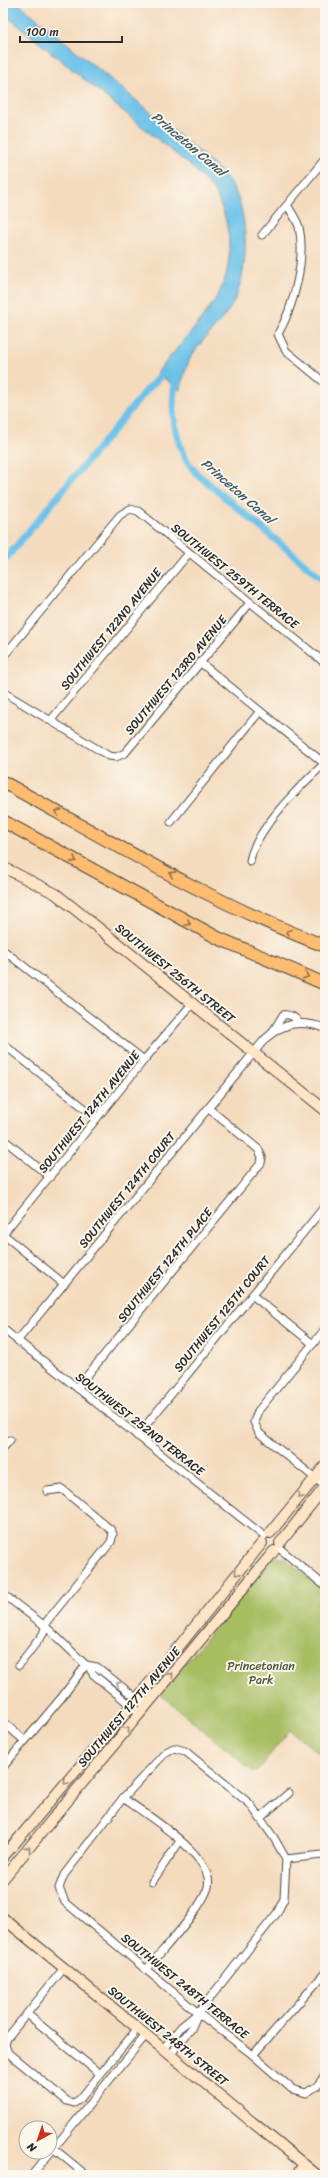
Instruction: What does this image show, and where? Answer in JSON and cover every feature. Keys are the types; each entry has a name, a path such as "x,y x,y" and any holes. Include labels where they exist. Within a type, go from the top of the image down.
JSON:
{"highway":[{"path":"3,782 196,888 238,909 325,946"},
{"path":"3,821 218,938 325,984"}],"street":[{"path":"262,235 288,206 325,160"},
{"path":"288,206 299,226 301,243 295,294 288,317 278,334 286,351 325,384"},
{"name":"SOUTHWEST 259TH TERRACE","path":"3,657 120,515 130,509 138,511 325,663"},
{"name":"SOUTHWEST 122ND AVENUE","path":"51,720 189,553"},
{"name":"SOUTHWEST 123RD AVENUE","path":"51,720 109,756 116,757 125,753 250,603"},
{"path":"201,663 325,764 304,781 256,841 250,861"},
{"path":"3,692 51,720"},
{"path":"171,822 260,711"},
{"name":"SOUTHWEST 256TH STREET","path":"3,867 56,894 325,1110"},
{"path":"3,950 144,1060"},
{"name":"SOUTHWEST 124TH AVENUE","path":"3,1234 144,1060 192,1004"},
{"path":"272,1033 283,1014 288,1014 295,1018 299,1023"},
{"path":"272,1033 299,1023 308,1023 325,1028"},
{"name":"SOUTHWEST 124TH COURT","path":"18,1340 253,1052 272,1033"},
{"path":"3,1044 97,1118"},
{"name":"SOUTHWEST 124TH PLACE","path":"78,1388 257,1171 262,1162 261,1153 254,1145 208,1108"},
{"path":"3,1139 50,1177"},
{"name":"SOUTHWEST 125TH COURT","path":"137,1436 325,1206"},
{"path":"3,1234 64,1284"},
{"path":"252,1295 313,1344"},
{"name":"SOUTHWEST 252ND TERRACE","path":"3,1329 265,1537"},
{"path":"325,1329 258,1411 254,1421 259,1433 325,1486"},
{"path":"3,1448 10,1440"},
{"name":"SOUTHWEST 127TH AVENUE","path":"3,1857 134,1702 265,1537 325,1466"},
{"name":"SOUTHWEST 127TH AVENUE","path":"3,1879 278,1547 325,1486"},
{"path":"19,1665 42,1634 45,1626 111,1542 113,1534 111,1530 62,1489 47,1491"},
{"path":"265,1537 278,1537 278,1547 266,1550 265,1537"},
{"path":"278,1547 325,1586"},
{"path":"3,1594 45,1626 88,1666 97,1667 143,1710"},
{"path":"199,1621 209,1629"},
{"path":"3,1767 88,1666"},
{"path":"3,1722 26,1741"},
{"path":"147,1970 202,1901 209,1885 207,1871 197,1855 123,1798 166,1752 174,1748 185,1751 250,1804 274,1838 286,1859 284,1899 277,1913 198,2013 181,2027 167,2052"},
{"path":"260,1818 289,1793"},
{"name":"SOUTHWEST 248TH TERRACE","path":"123,1798 64,1875 59,1888 64,1902 198,2013 253,2055 292,2089 306,2093 317,2086 325,2076"},
{"path":"152,1882 180,1841"},
{"path":"286,1859 322,1855 325,1856"},
{"name":"SOUTHWEST 248TH STREET","path":"3,1918 317,2175"},
{"path":"64,1968 7,2038 5,2048 8,2053 26,2068 67,2101 73,2103 80,2099 100,2074 142,2031"},
{"path":"253,2055 325,1973"},
{"path":"27,2014 100,2074"},
{"path":"58,2141 142,2031"},
{"path":"58,2152 86,2175"},
{"path":"32,2175 44,2160"},
{"path":"296,2175 304,2165"}],"green space":[{"name":"Princetonian Park","path":"277,1557 284,1558 325,1591 325,1758 290,1730 255,1773 160,1694 272,1559"}],"water":[{"name":"Princeton Canal","path":"3,3 18,3 205,157 229,181 236,194 241,209 245,244 244,262 237,295 221,320 192,355 186,368 180,390 157,373 206,313 219,293 224,281 228,267 229,239 227,225 218,198 211,187 194,169 3,13"}],"waterway":[{"name":"Princeton Canal","path":"3,562 146,391 167,369"},
{"name":"Princeton Canal","path":"177,377 173,405 175,425 184,456 196,473 325,581"}]}
